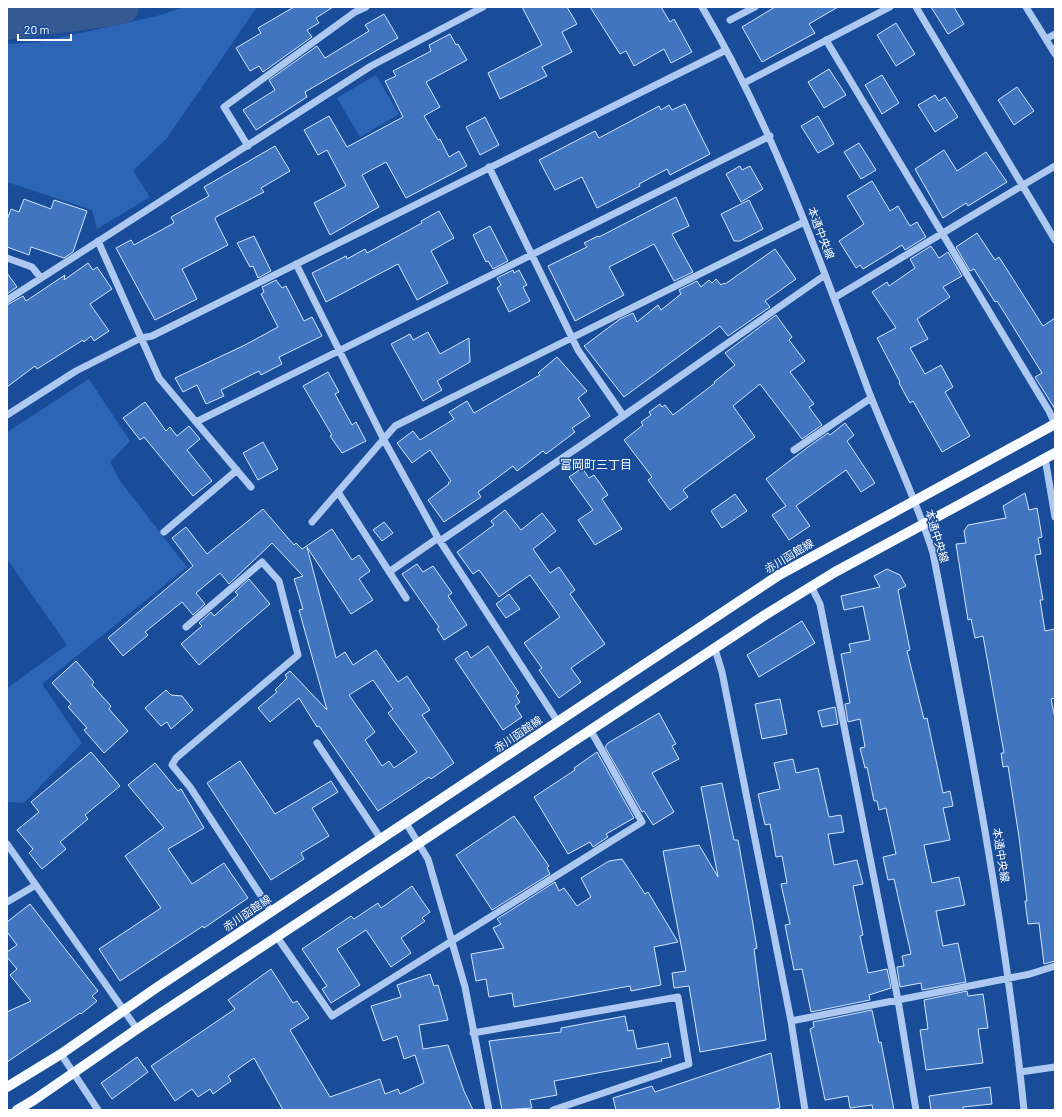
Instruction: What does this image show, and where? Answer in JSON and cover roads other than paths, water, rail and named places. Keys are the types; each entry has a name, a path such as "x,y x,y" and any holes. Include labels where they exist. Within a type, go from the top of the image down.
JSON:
{"main road":[{"name":"赤川函館線","path":"7,1087 61,1054 124,1010 779,575 1055,424"},
{"path":"17,1110 811,586 1055,453"}],"street":[{"path":"248,146 224,108 355,12 366,7"},
{"path":"7,300 371,66 483,7"},
{"name":"本通中央線","path":"702,7 744,83 770,136 834,298 871,398 924,524 933,553 981,804 1008,979 1024,1110"},
{"path":"730,20 755,7"},
{"path":"744,83 890,7"},
{"path":"916,7 1055,240"},
{"path":"1026,7 1055,54"},
{"path":"1046,39 1055,34"},
{"path":"826,40 1049,411 1055,424"},
{"path":"7,415 76,371 142,338 152,336 726,50"},
{"path":"196,422 770,136"},
{"path":"834,298 1055,166"},
{"path":"489,167 578,350 623,415"},
{"path":"312,522 395,426 804,222"},
{"path":"98,241 159,378 251,487"},
{"path":"7,258 32,267 41,278"},
{"path":"296,264 384,440 439,540 558,722"},
{"path":"389,572 439,540 623,415 825,275"},
{"path":"794,450 871,398"},
{"path":"1045,458 1055,517"},
{"path":"164,532 237,470"},
{"path":"338,492 406,598"},
{"path":"186,627 262,562 279,581 298,655 176,758 172,765 190,787 271,912"},
{"path":"811,586 820,604 898,1000 916,1110"},
{"path":"715,649 722,672 791,1021 805,1110"},
{"path":"277,937 332,1016 642,822 591,731"},
{"path":"317,743 381,839"},
{"path":"406,823 428,859 452,941 465,987 489,1110"},
{"path":"7,844 138,1029"},
{"path":"7,902 36,885"},
{"path":"791,1021 1008,979 1055,966"},
{"path":"473,1033 678,997 689,1064 553,1110"},
{"path":"61,1054 98,1110"},
{"path":"1020,1072 1055,1067"}],"waterway":[{"path":"7,24 106,11 123,7"}],"district":[{"name":"富岡町三丁目","path":"596,465"}]}
